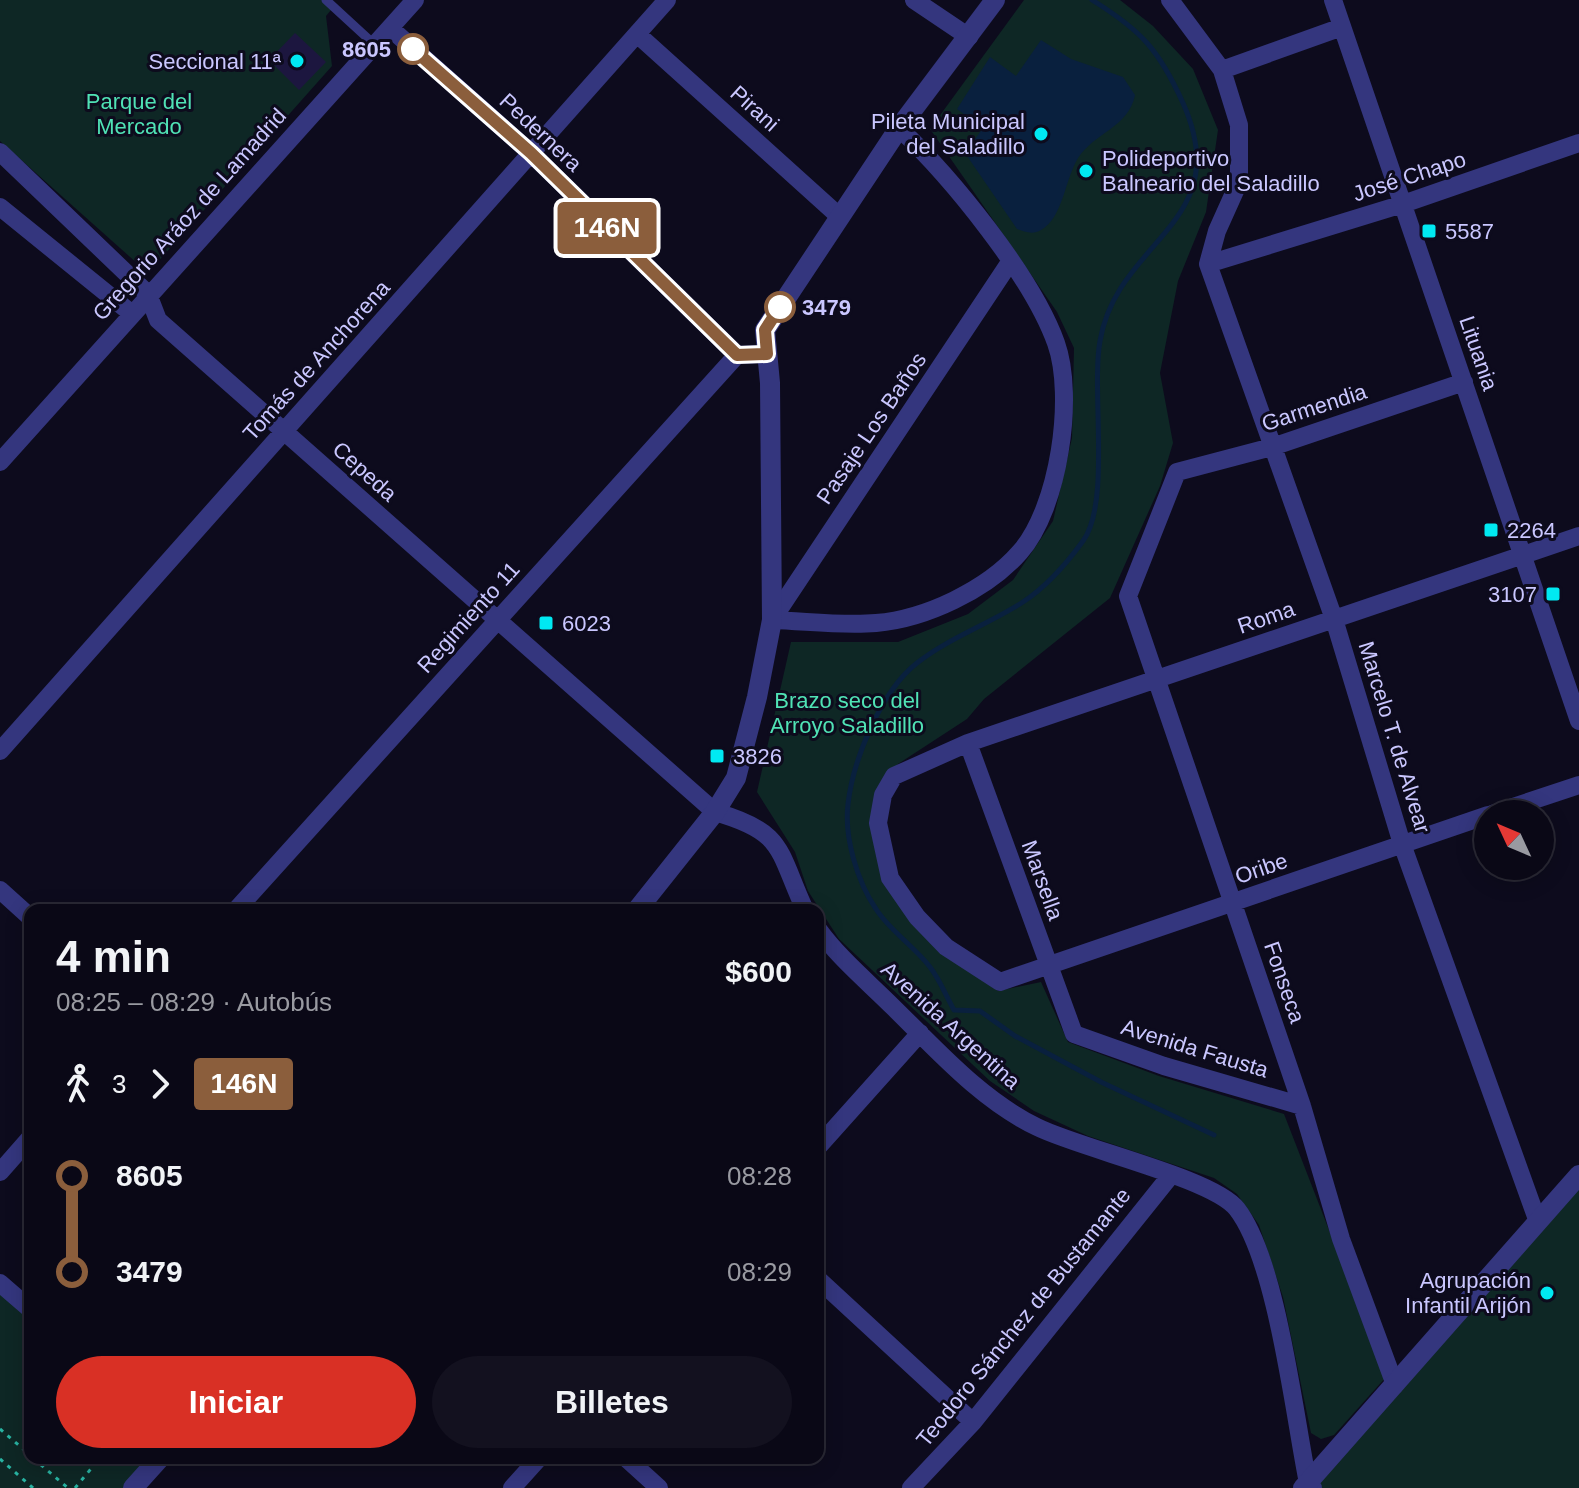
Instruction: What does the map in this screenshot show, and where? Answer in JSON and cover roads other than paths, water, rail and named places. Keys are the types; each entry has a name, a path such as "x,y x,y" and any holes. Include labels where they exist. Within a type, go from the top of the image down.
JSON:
{"street":[{"name":"Gregorio Aráoz de Lamadrid","path":"0,462 415,0"},
{"name":"Tomás de Anchorena","path":"0,751 667,0"},
{"path":"914,0 969,37"},
{"path":"642,904 715,812 736,778 772,620 765,330 899,128 995,0"},
{"path":"1170,0 1222,70 1239,125 1239,182 1217,231 1208,264"},
{"name":"Lituania","path":"1333,0 1579,721"},
{"path":"1222,70 1342,27"},
{"name":"Pedernera","path":"390,28 531,153 737,355"},
{"name":"Pirani","path":"637,34 840,217"},
{"path":"772,620 876,623 931,611 988,580 1021,551 1047,502 1067,388 1057,346 1043,310 936,162 899,128"},
{"name":"José Chapo","path":"1208,264 1403,204 1579,143"},
{"name":"Cepeda","path":"0,152 148,294 158,320 715,812"},
{"path":"0,207 131,313"},
{"name":"Pasaje Los Baños","path":"772,620 1010,262"},
{"name":"Marcelo T. de Alvear","path":"1208,264 1334,619 1402,844 1538,1222"},
{"path":"737,355 767,354"},
{"name":"Regimiento 11","path":"241,904 737,355"},
{"name":"Garmendia","path":"1128,596 1177,472 1272,447 1464,382"},
{"name":"Roma","path":"968,743 1579,536"},
{"name":"Fonseca","path":"1128,596 1302,1106 1341,1239 1395,1385"},
{"path":"968,743 894,776 883,795 878,823 890,878 917,917 946,947 1000,982 1049,966"},
{"name":"Marsella","path":"968,743 1074,1034"},
{"name":"Oribe","path":"1534,800 1579,785"},
{"path":"715,812 762,829 776,843 802,904"},
{"name":"Oribe","path":"1049,966 1474,820"},
{"path":"0,890 24,912"},
{"name":"Avenida Argentina","path":"824,938 920,1033 999,1105 1034,1126 1078,1146 1215,1190 1236,1207 1248,1227 1270,1288 1308,1486"},
{"path":"824,1140 920,1033"},
{"name":"Avenida Fausta","path":"1074,1034 1164,1066 1302,1106"},
{"path":"0,1172 24,1145"},
{"name":"Teodoro Sánchez de Bustamante","path":"911,1488 973,1422 1171,1175"},
{"path":"1308,1486 1579,1175"},
{"path":"0,1283 24,1304"},
{"path":"824,1285 973,1422"},
{"path":"133,1488 155,1464"},
{"path":"512,1488 534,1464"},
{"path":"633,1464 659,1488"}],"lane":[{"path":"326,0 375,45"}],"water":[{"name":"Pileta Municipal del Saladillo","path":"1041,40 1071,59 1123,77 1135,95 1126,115 1078,158 1054,217 1041,230 1032,233 1017,229 965,153 983,128 957,109 990,57 1016,76"}],"waterway":[{"path":"1092,0 1136,32 1166,69 1183,103 1196,144 1195,177 1185,205 1128,278 1111,306 1100,341 1096,501 1083,541 1056,574 1032,596 942,646 904,675 881,708 863,747 851,786 848,830 853,858 869,898 888,924 930,967 954,1010 980,1011 1015,1036 1101,1082 1214,1135"}],"place":[{"name":"8605","path":"413,49"},
{"name":"Seccional 11ª","path":"297,61"},
{"name":"Pileta Municipal del Saladillo","path":"1041,134"},
{"name":"Polideportivo Balneario del Saladillo","path":"1086,171"},
{"name":"5587","path":"1429,231"},
{"name":"3479","path":"780,307"},
{"name":"2264","path":"1491,530"},
{"name":"3107","path":"1553,594"},
{"name":"6023","path":"546,623"},
{"name":"3826","path":"717,756"},
{"name":"Agrupación Infantil Arijón","path":"1547,1293"}],"park label":[{"name":"Parque del Mercado","path":"139,114"},
{"name":"Brazo seco del Arroyo Saladillo","path":"847,712"}]}
